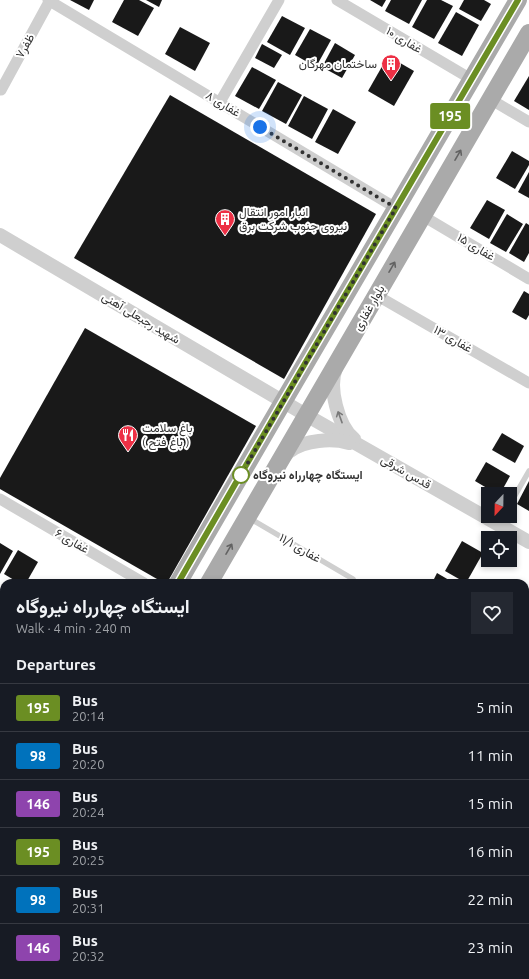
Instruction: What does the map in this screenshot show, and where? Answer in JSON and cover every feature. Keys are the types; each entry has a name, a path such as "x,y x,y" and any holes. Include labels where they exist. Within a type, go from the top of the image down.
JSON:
{"main road":[{"path":"180,579 518,0"},
{"name":"بلوار غفاری","path":"211,579 529,33"}],"street":[{"name":"غفاری ۸","path":"49,0 396,208"},
{"name":"ظفر۷","path":"0,89 1,90 49,0"},
{"path":"220,102 279,0"},
{"name":"غفاری ۱۰","path":"337,0 471,79"},
{"path":"490,99 529,122"},
{"name":"غفاری ۱۵","path":"423,216 529,279"},
{"name":"شهید رجبعلی آهنی","path":"0,235 283,402"},
{"name":"غفاری ۱۳","path":"376,295 529,383"},
{"path":"341,356 333,375 333,394 344,426 350,436 363,448"},
{"name":"قدس شرقی","path":"283,402 363,448 500,522 529,542"},
{"path":"278,465 290,451 305,444 322,440 340,441 363,448"},
{"name":"غفاری ۶","path":"0,499 137,579"}],"lane":[{"path":"517,492 529,471"},
{"name":"غفاری ۱۱/۱","path":"247,517 353,579"}],"building":[{"path":"70,0 94,0 89,10"},
{"path":"124,0 139,0 154,8 138,36 112,22"},
{"path":"146,0 162,0 159,7"},
{"path":"370,0 386,0 382,7"},
{"path":"391,0 422,0 409,24 385,11"},
{"path":"427,0 441,0 453,6 434,39 412,27"},
{"path":"464,0 484,0 491,4 481,21 459,9"},
{"path":"456,12 479,25 462,56 438,43"},
{"path":"282,16 305,28 290,55 267,42"},
{"path":"180,27 210,43 195,71 165,54"},
{"path":"310,29 331,40 316,67 295,55"},
{"path":"335,43 355,55 342,78 322,67"},
{"path":"262,44 282,55 274,68 255,58"},
{"name":"ساختمان مهرگان","path":"388,56 414,71 394,106 368,91"},
{"path":"252,67 276,80 259,109 235,96"},
{"path":"529,76 529,110 514,101"},
{"path":"278,82 302,95 286,124 262,111"},
{"name":"انبار امور انتقال نیروی جنوب شرکت برق","path":"170,95 376,214 284,379 74,258"},
{"path":"304,96 328,109 312,139 288,126"},
{"path":"333,109 356,122 338,154 315,142"},
{"path":"512,151 529,161 529,165 515,189 496,178"},
{"path":"529,172 529,198 518,192"},
{"path":"487,200 505,210 489,239 470,228"},
{"path":"507,214 523,224 506,252 490,243"},
{"path":"526,223 529,225 529,253 524,262 509,253"},
{"path":"524,291 529,294 529,315 526,320 512,312"},
{"name":"باغ سلامت ( باغ فتح )","path":"85,328 256,426 169,579 157,579 0,489 0,478"},
{"path":"502,433 524,446 515,463 492,450"},
{"path":"486,462 510,476 504,487 485,487 475,481"},
{"path":"529,481 529,511 517,504"},
{"path":"462,541 481,552 481,557 468,579 459,579 445,571"},
{"path":"0,543 13,551 0,574"},
{"path":"18,550 38,562 28,579 12,579 4,574"},
{"path":"437,573 447,579 434,579"}],"bus line":[{"name":"195","path":"180,579 518,0"}],"place":[{"name":"ساختمان مهرگان","path":"391,81"},
{"name":"انبار امور انتقال نیروی جنوب شرکت برق","path":"225,236"},
{"name":"باغ سلامت ( باغ فتح )","path":"128,452"},
{"name":"ایستگاه چهارراه نیروگاه","path":"241,475"}],"route":[{"path":"241,475 239,478 396,208 260,127"}]}
